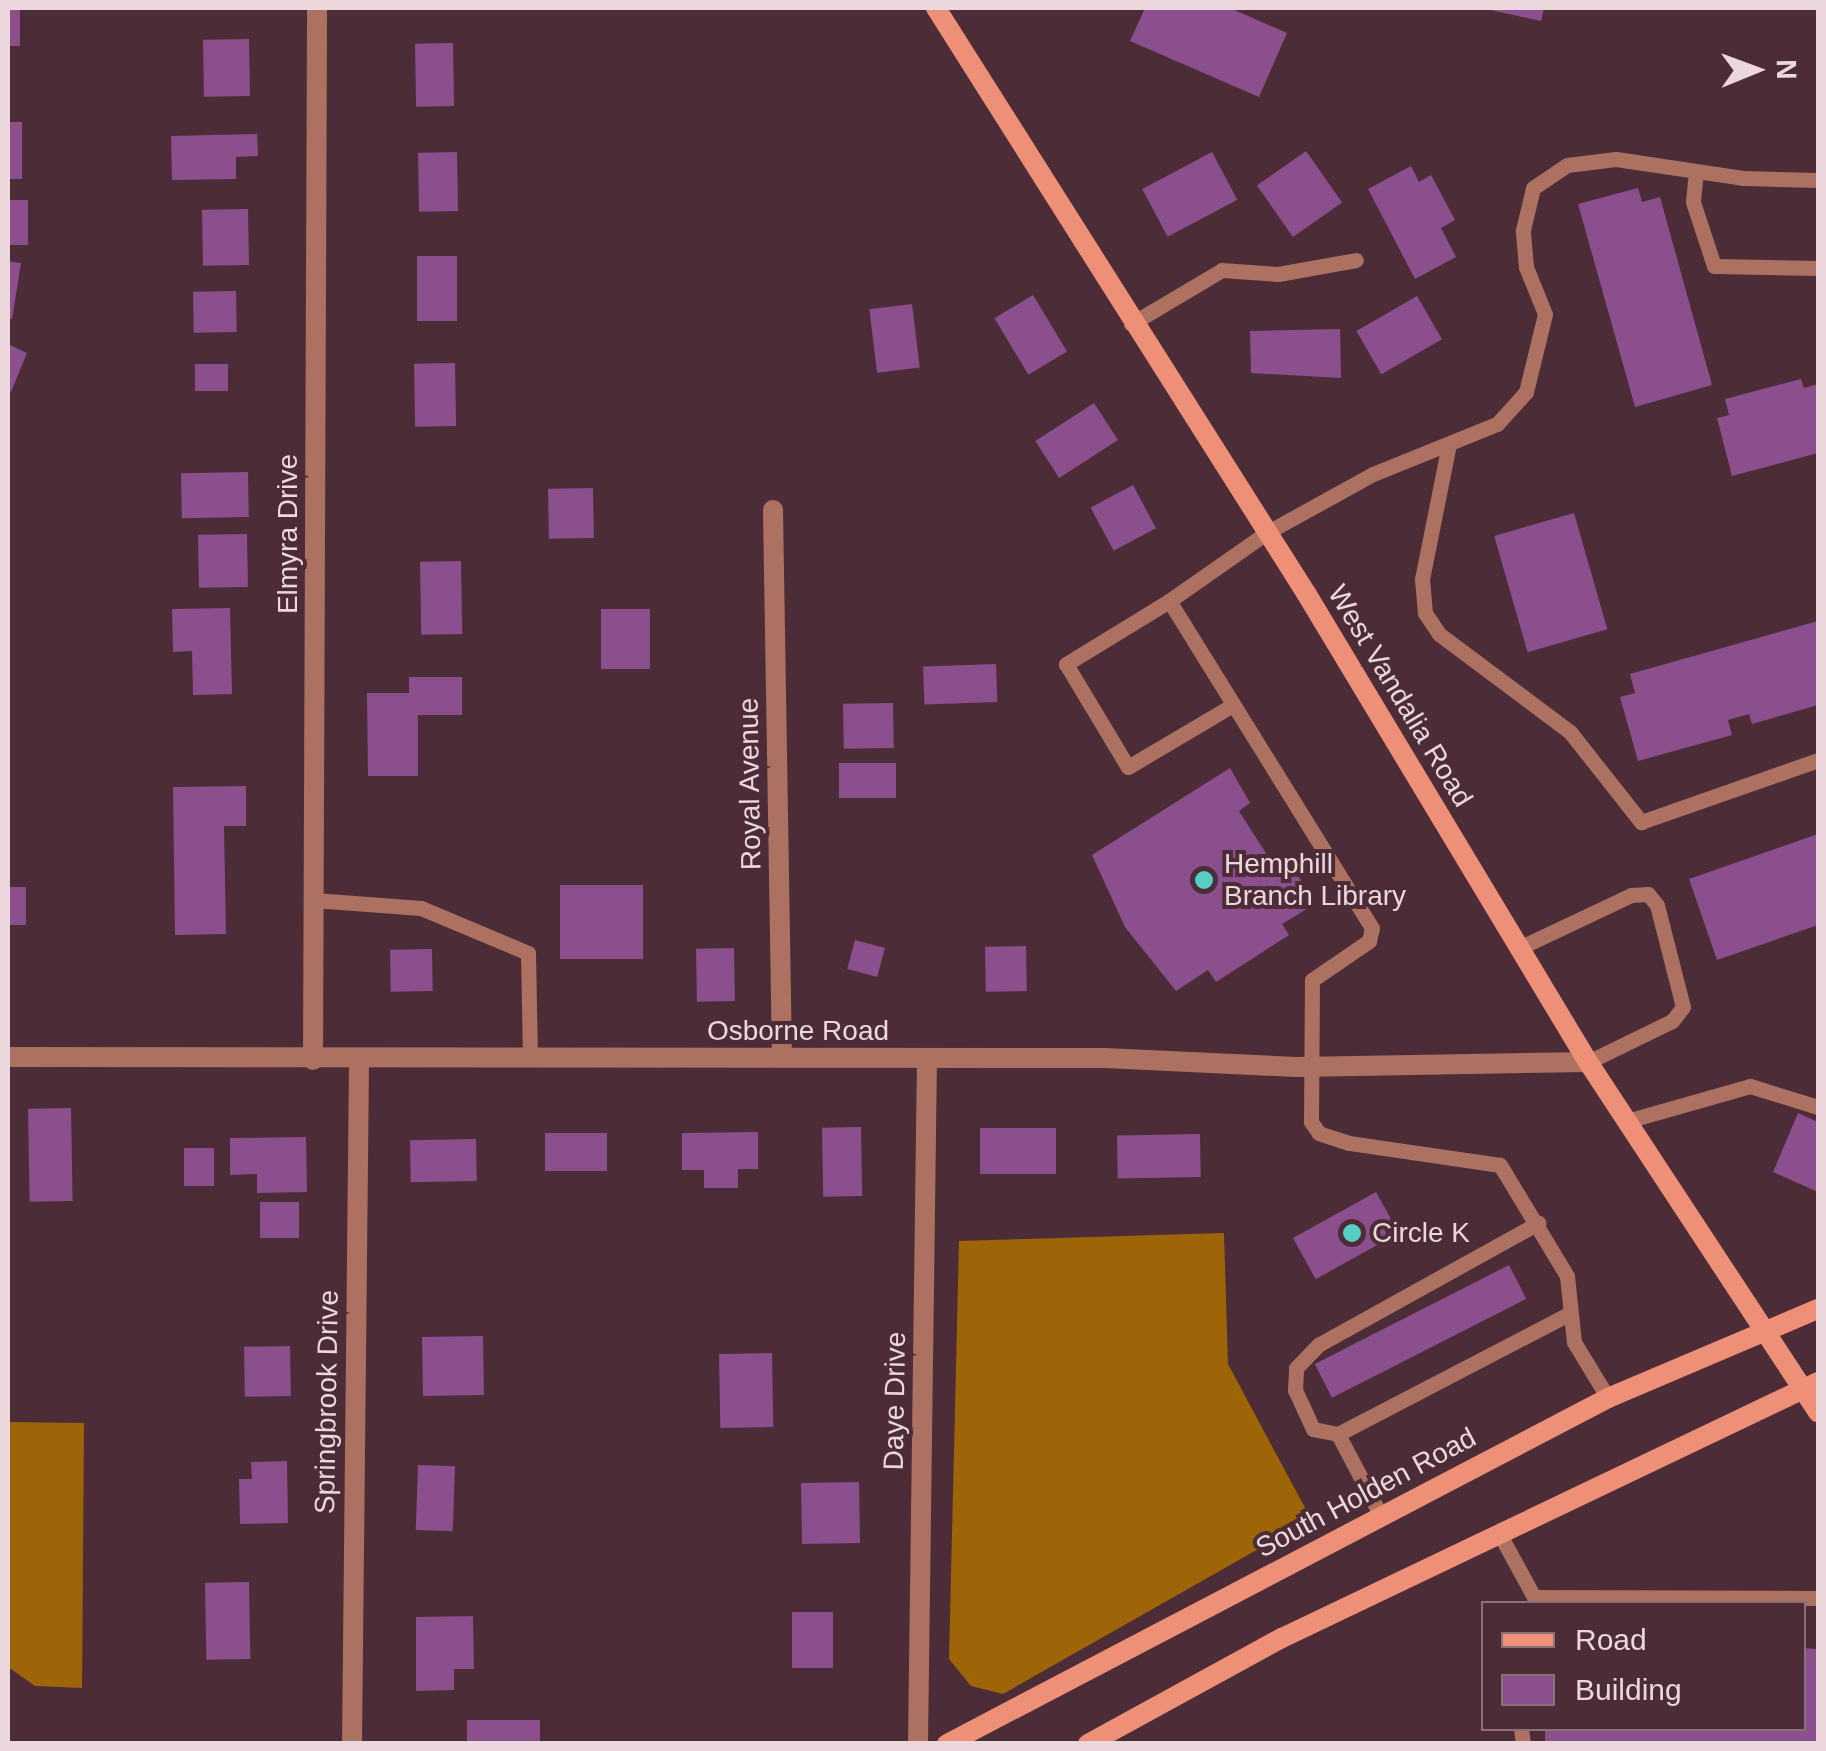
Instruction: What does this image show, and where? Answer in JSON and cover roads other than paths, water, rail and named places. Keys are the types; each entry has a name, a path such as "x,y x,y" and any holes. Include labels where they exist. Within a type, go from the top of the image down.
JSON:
{"main road":[{"name":"West Vandalia Road","path":"936,8 1131,324 1266,532 1588,1062 1764,1328 1810,1385 1818,1412"},
{"name":"South Holden Road","path":"947,1744 1608,1398 1818,1308"},
{"path":"1088,1744 1499,1533 1810,1385"}],"street":[{"name":"Elmyra Drive","path":"313,1060 318,8"},
{"name":"Royal Avenue","path":"773,510 782,1057"},
{"name":"Osborne Road","path":"8,1057 782,1057 1306,1067 1588,1062"},
{"name":"Springbrook Drive","path":"352,1744 359,1060"},
{"name":"Daye Drive","path":"918,1744 927,1060"}],"lane":[{"path":"1233,705 1128,767 1066,664 1168,601 1266,532 1373,474 1448,449 1497,424 1526,392 1541,353 1545,314 1526,267 1523,230 1533,188 1568,164 1616,159 1696,172 1818,180"},
{"path":"1696,172 1693,202 1714,266 1818,268"},
{"path":"1131,324 1222,270 1278,274 1356,260"},
{"path":"1448,449 1422,579 1425,614 1439,634 1570,732 1642,822 1818,760"},
{"path":"1168,601 1372,928 1369,941 1312,980 1307,1109 1319,1133 1486,1159 1514,1179 1567,1276 1567,1315 1574,1342 1608,1398"},
{"path":"1519,948 1631,895 1648,894 1657,905 1683,1007 1672,1021 1588,1062"},
{"path":"314,900 421,908 528,953 530,1059"},
{"path":"1627,1121 1750,1086 1818,1108"},
{"path":"1538,1224 1318,1344 1296,1368 1295,1390 1313,1429 1338,1434 1567,1315"},
{"path":"1338,1434 1381,1516"},
{"path":"1499,1533 1533,1600 1818,1598"}],"place":[{"name":"Hemphill Branch Library","path":"1204,880"},
{"name":"Circle K","path":"1352,1233"}]}
